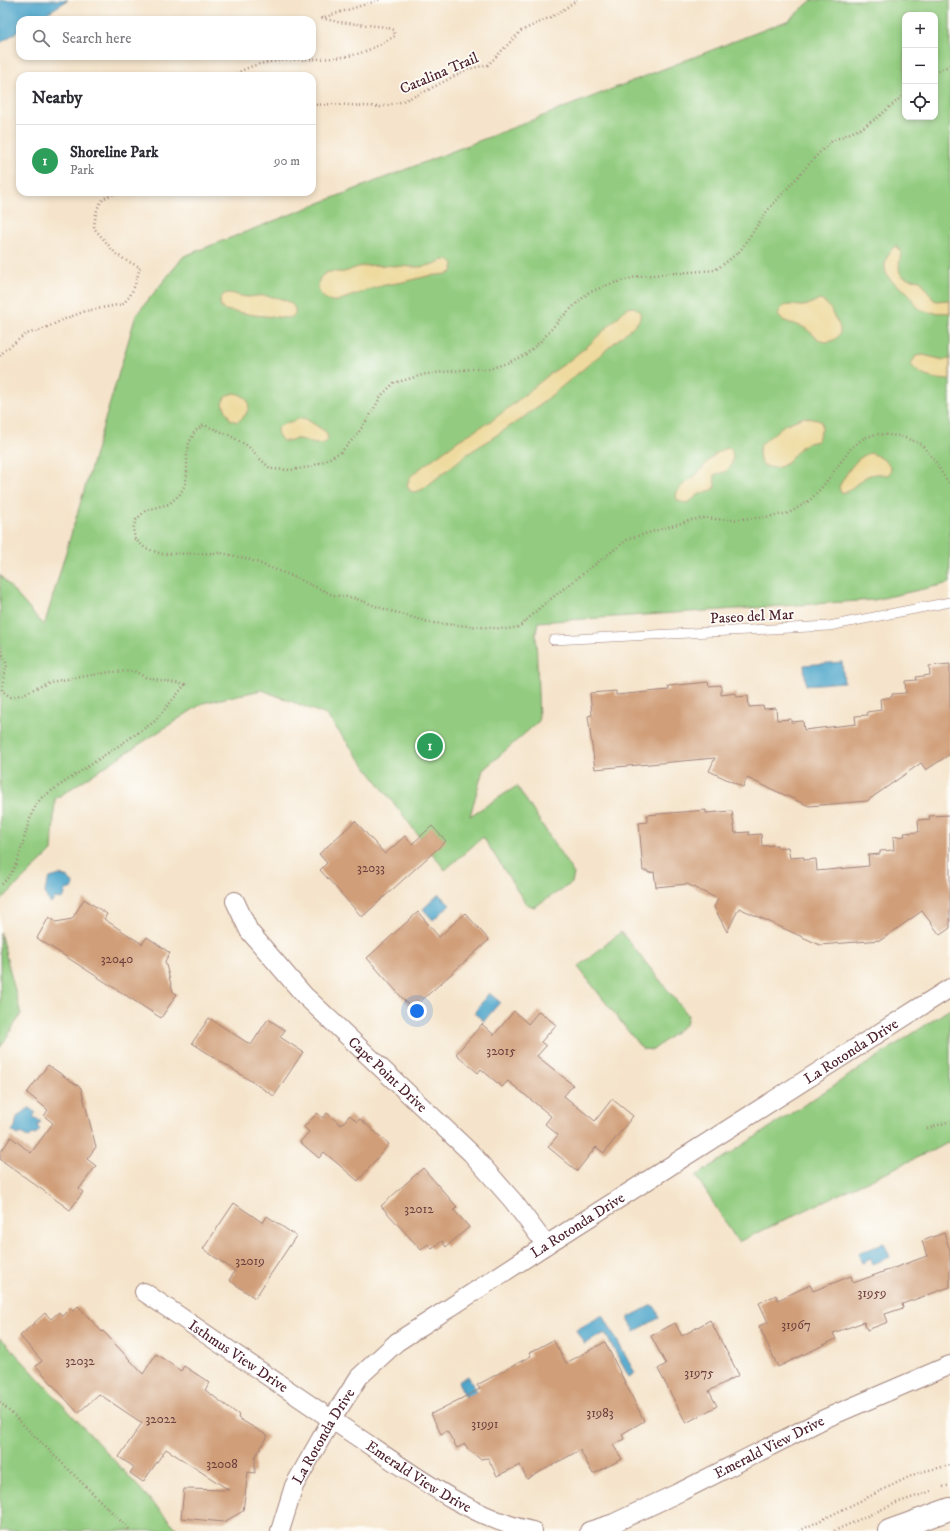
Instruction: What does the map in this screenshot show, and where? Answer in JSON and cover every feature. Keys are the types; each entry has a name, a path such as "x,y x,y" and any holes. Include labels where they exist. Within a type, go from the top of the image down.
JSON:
{"main road":[{"path":"889,1531 950,1509"}],"street":[{"name":"Cape Point Drive","path":"235,902 249,931 304,995 471,1153 513,1201 546,1245"},
{"name":"La Rotonda Drive","path":"280,1531 294,1486 332,1420 360,1377 397,1342 546,1245 950,988"},
{"name":"Isthmus View Drive","path":"144,1292 332,1420"},
{"name":"Emerald View Drive","path":"589,1531 614,1523 675,1494 824,1419 950,1365"},
{"name":"Emerald View Drive","path":"332,1420 427,1483 456,1500 485,1515 516,1528 533,1531"}],"lane":[{"name":"Paseo del Mar","path":"552,640 829,626 950,602"}],"path":[{"path":"316,59 354,55 386,42 396,36 394,30 386,27 338,22 322,18 379,0"},
{"name":"Catalina Trail","path":"316,105 334,104 380,107 400,102 422,93 468,69 488,65 521,31 557,14 577,0"},
{"path":"240,72 247,68 289,60"},
{"path":"938,71 950,65"},
{"path":"902,97 878,117 862,128 832,142 820,152 767,211 740,251 725,264 715,270 640,276 610,284 588,293 561,318 541,342 525,355 489,369 470,369 426,374 394,383 381,396 356,436 341,452 310,467 291,470 272,468 258,458 248,446 227,434 204,425 195,431 189,443 187,474 185,485 180,494 168,504 146,510 136,520 132,528 135,539 145,548 162,554 221,553 248,559 292,576 333,595 354,598 381,608 432,623 507,629 519,627 544,604 628,539 691,520 704,518 736,519 766,517 789,513 809,501 823,486 852,446 864,438 876,434 900,436 921,444 933,458 950,484"},
{"path":"0,356 4,351 26,334 42,330 86,311 123,304 130,296 140,267 116,254 94,228 98,208 104,198 109,196"},
{"path":"0,647 7,665 2,691 11,697 21,695 50,682 111,672 134,671 144,677 185,684 154,722 41,798 34,807 14,869 6,881 0,886"},
{"path":"927,1129 950,1121"},
{"path":"0,1402 130,1531"},
{"path":"799,1531 917,1473 950,1465"}],"green space":[{"path":"812,0 950,0 950,583 874,600 538,622 536,633 539,721 483,770 470,816 517,786 574,874 572,883 534,907 526,904 483,837 445,870 326,715 262,690 203,703 55,799 52,851 0,901 0,575 44,626 136,315 184,256 789,20"},
{"path":"0,932 21,1014 0,1048"},
{"path":"621,932 688,1015 686,1024 653,1050 642,1049 578,967"},
{"path":"950,1009 950,1142 738,1242 696,1176"},
{"path":"0,1338 4,1341 179,1531 0,1531"}],"sand":[{"path":"895,246 901,250 899,270 901,274 909,279 920,280 936,301 950,300 950,313 929,312 920,309 915,305 907,292 888,277 885,263"},
{"path":"443,260 451,261 454,264 452,272 380,286 337,301 331,301 324,298 318,288 318,282 321,277 329,272 344,272 358,267 373,265 420,267"},
{"path":"230,293 246,297 262,296 282,299 294,307 295,314 288,318 254,315 225,310 221,308 220,299 224,294"},
{"path":"818,300 829,306 840,327 840,333 838,336 829,342 820,340 806,328 786,321 778,315 785,306 805,306"},
{"path":"634,307 640,313 638,322 542,403 521,419 466,455 423,489 415,492 410,491 407,485 410,477 422,467 459,440 494,419 590,344 627,308"},
{"path":"923,355 944,360 950,359 950,380 928,377 915,369 911,364 916,356"},
{"path":"234,393 245,398 249,405 246,414 237,422 230,419 223,403 225,397"},
{"path":"804,417 821,421 822,429 817,441 802,446 787,463 782,466 775,468 763,465 760,460 759,451 761,445 784,425"},
{"path":"301,418 306,419 326,432 328,439 325,443 316,444 297,439 283,441 278,435 277,431 279,427"},
{"path":"727,448 731,449 733,458 730,467 726,471 714,475 714,489 702,493 685,503 677,500 676,496 680,488 697,474 714,455"},
{"path":"871,453 883,459 889,465 891,468 888,475 870,475 846,492 841,493 839,487 852,466 861,458"}],"water":[{"path":"0,0 68,0 42,16 16,16 16,33 0,43"},
{"path":"842,662 844,682 806,685 804,665"},
{"path":"60,875 69,878 74,885 73,888 66,890 64,897 61,899 55,898 51,903 46,897 45,891 50,878"},
{"path":"439,894 450,905 433,920 423,909"},
{"path":"489,993 500,1002 484,1021 474,1013"},
{"path":"29,1108 36,1113 33,1116 41,1122 37,1126 40,1129 35,1135 32,1134 29,1138 21,1133 18,1135 12,1131 15,1127 17,1117"},
{"path":"884,1243 890,1257 873,1264 871,1259 862,1263 858,1254"},
{"path":"652,1305 657,1309 659,1318 635,1331 629,1321 629,1317"},
{"path":"603,1315 635,1373 629,1377 605,1333 584,1344 576,1330"},
{"path":"468,1376 479,1395 468,1401 458,1382"}],"building":[{"path":"950,664 950,754 926,770 921,763 867,801 809,806 747,778 743,787 709,771 715,758 595,769 588,716 592,715 590,693 616,691 616,695 669,690 668,686 708,682 709,686 721,685 721,695 736,693 736,697 748,696 749,707 763,706 764,709 776,708 777,720 791,719 791,722 803,721 804,730 856,724 855,716 868,715 867,712 881,710 880,699 892,697 892,694 906,693 905,681 917,680 916,677 930,675 929,666"},
{"path":"706,810 706,813 732,811 735,833 749,832 749,835 761,834 762,846 777,845 777,848 788,847 790,858 804,857 804,860 816,859 817,871 869,866 868,855 880,854 880,851 894,850 893,837 905,836 904,833 919,832 918,820 930,819 929,816 950,815 950,928 940,935 922,911 881,940 820,945 739,908 727,932 714,907 718,899 687,884 656,887 654,872 648,873 648,871 643,871 639,823 647,822 647,815"},
{"path":"355,821 385,854 405,836 412,844 432,826 446,841 362,917 320,870 327,863 319,854"},
{"path":"84,899 107,914 104,919 142,944 147,937 170,953 165,961 173,992 177,994 161,1018 37,938 49,917 56,922 72,919"},
{"path":"418,912 439,937 465,913 489,940 412,1009 367,958"},
{"path":"514,1011 528,1024 539,1011 556,1025 541,1042 546,1046 537,1056 573,1085 564,1096 595,1121 612,1099 633,1116 604,1153 596,1147 577,1171 548,1147 558,1135 545,1124 551,1116 508,1081 502,1087 481,1069 478,1073 456,1054 482,1024 494,1035"},
{"path":"209,1018 251,1045 268,1019 285,1030 280,1037 303,1052 274,1096 192,1043"},
{"path":"48,1065 81,1088 96,1147 87,1159 96,1166 79,1189 83,1192 70,1210 0,1159 0,1153 11,1137 31,1153 53,1123 44,1116 48,1110 27,1093"},
{"path":"317,1113 323,1118 327,1113 341,1125 350,1115 357,1122 360,1119 389,1144 358,1181 324,1152 319,1158 300,1142 309,1132 304,1127"},
{"path":"423,1168 457,1207 454,1210 469,1227 446,1247 442,1241 432,1249 428,1244 421,1250 381,1206"},
{"path":"234,1203 263,1223 267,1216 296,1236 255,1298 229,1280 235,1271 203,1249"},
{"path":"944,1233 950,1250 950,1287 902,1304 903,1308 885,1314 888,1322 867,1330 864,1322 833,1333 836,1339 778,1367 759,1326 768,1322 759,1303 776,1295 778,1300 810,1285 813,1291 851,1276 853,1283 927,1256 922,1241"},
{"path":"78,1306 143,1374 156,1354 181,1371 184,1366 210,1383 205,1390 239,1415 238,1418 268,1436 255,1457 255,1473 248,1472 243,1511 224,1522 181,1518 184,1489 229,1490 166,1449 143,1482 130,1473 134,1467 119,1457 142,1423 99,1394 78,1413 36,1366 42,1361 20,1336 45,1313 51,1319 59,1312 62,1316 70,1308 73,1311"},
{"path":"710,1320 739,1375 709,1391 717,1406 686,1423 658,1369 666,1364 651,1336 675,1323 682,1336"},
{"path":"553,1340 566,1363 605,1342 644,1421 622,1434 624,1439 613,1445 622,1459 593,1474 580,1450 527,1479 520,1465 497,1476 488,1458 480,1459 468,1449 465,1444 457,1448 447,1431 441,1434 431,1414 480,1389 477,1385 531,1356 529,1353"}],"place":[{"name":"Shoreline Park","path":"430,746"}]}
